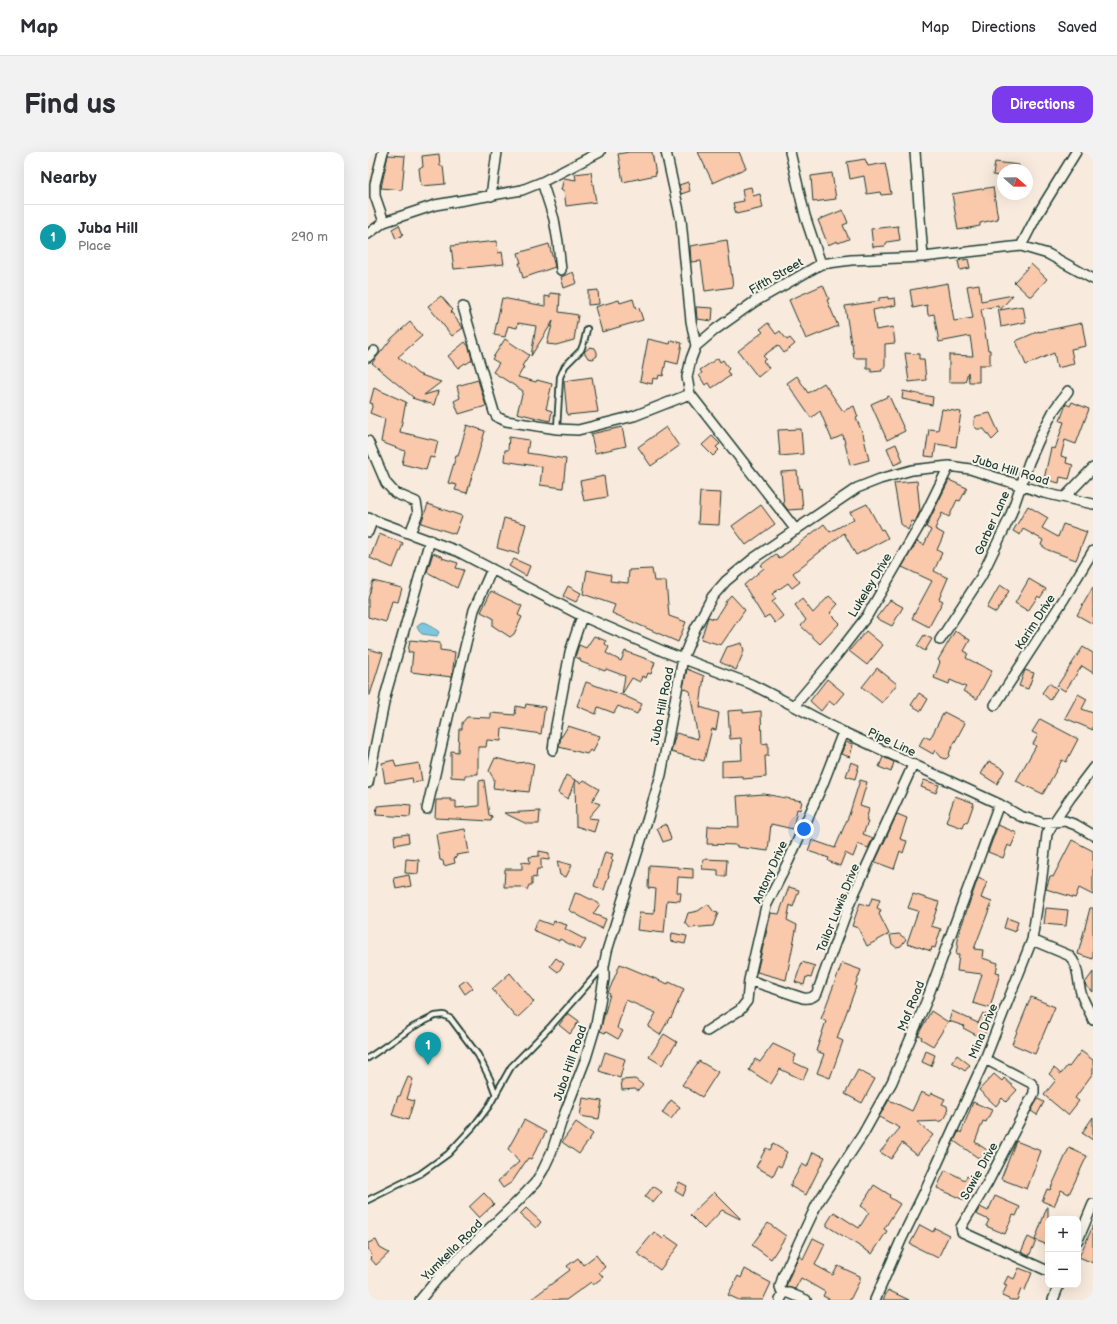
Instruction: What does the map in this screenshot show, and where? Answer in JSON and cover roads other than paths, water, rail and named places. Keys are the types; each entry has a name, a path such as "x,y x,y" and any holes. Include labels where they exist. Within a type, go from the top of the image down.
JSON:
{"street":[{"path":"383,152 375,184 375,196 384,222"},
{"path":"491,196 496,152"},
{"path":"368,234 384,222 435,205 522,190 542,182 600,152"},
{"path":"666,152 680,220 691,321 696,346 687,377 690,394 796,530"},
{"path":"790,152 805,216 821,264"},
{"path":"915,152 923,257"},
{"path":"1021,246 1036,217 1076,152"},
{"path":"542,182 554,219 561,270"},
{"name":"Fifth Street","path":"696,346 716,329 754,302 821,264 851,260 923,257 1021,246 1048,254 1093,279"},
{"path":"463,307 494,412 497,417 506,421 557,429 578,430 634,416 690,394"},
{"name":"Garber Lane","path":"940,640 981,577 1010,517 1029,462 1041,435 1054,410 1068,391"},
{"path":"368,441 386,483 395,493 416,502 418,513 410,533"},
{"name":"Juba Hill Road","path":"502,1217 535,1182 552,1151 586,1058 594,1031 604,979 604,966 626,888 661,775 683,658 694,629 712,597 726,581 754,558 857,488 880,479 912,470 949,466 970,469 1044,493 1093,504"},
{"name":"Lukeley Drive","path":"794,706 867,616 921,523 949,466"},
{"path":"1065,497 1093,468"},
{"path":"368,532 370,518"},
{"name":"Pipe Line","path":"370,518 457,551 582,616 683,658 751,684 843,732 999,804 1020,816 1043,823 1065,821 1076,825 1093,835"},
{"path":"368,783 386,693 430,540"},
{"name":"Karim Drive","path":"994,705 1064,599 1093,551"},
{"path":"427,809 474,610 492,569"},
{"path":"553,750 570,652 582,616"},
{"name":"Antony Drive","path":"706,1031 740,1010 747,1001 749,995 749,980 766,906 789,860 822,786 843,732"},
{"name":"Tailor Luwis Drive","path":"749,980 803,998 808,999 814,997 817,993 849,905 913,765"},
{"name":"Mina Drive","path":"875,1300 985,1059 1032,940 1047,834 1093,768"},
{"name":"Mof Road","path":"782,1296 780,1287 783,1276 817,1204 863,1134 892,1082 926,1002 999,804"},
{"path":"1032,940 1072,958 1075,964 1082,995 1093,1020"},
{"name":"Sawie Drive","path":"985,1059 1031,1082 1034,1087 1034,1093 988,1184 960,1227 962,1232 1045,1270"},
{"path":"1081,1233 1093,1204"},
{"name":"Yumkella Road","path":"420,1300 450,1266 502,1217"},
{"path":"1053,1300 1058,1288"},
{"path":"782,1296 789,1293 806,1300"}],"lane":[{"path":"557,429 560,377 565,366 581,350 587,329"},
{"path":"368,1200 420,1174 448,1154 473,1127 496,1095 511,1067 551,1026 604,966"},
{"path":"368,1058 413,1027 435,1016 444,1015 451,1019 478,1055 496,1095"}],"water":[{"path":"424,622 439,632 437,636 422,634 419,631 417,627 420,623"}],"place":[{"name":"Juba Hill","path":"428,1065"}]}
